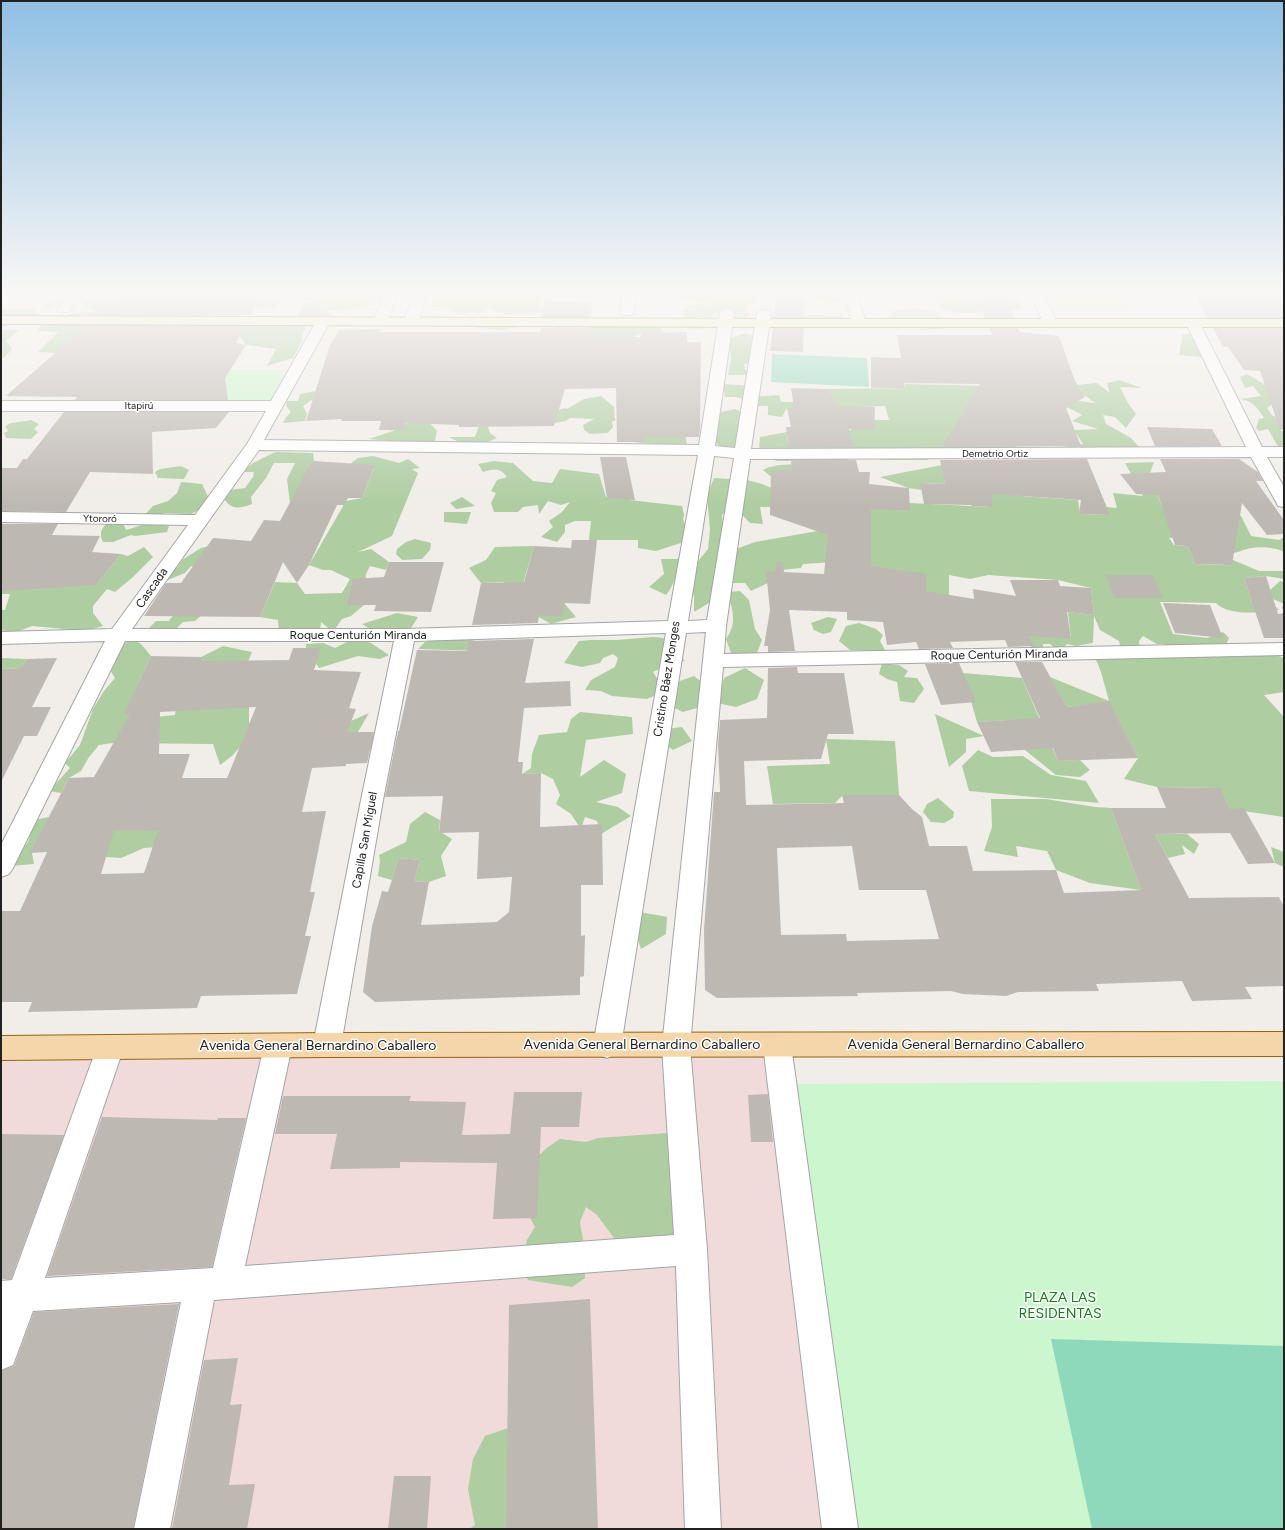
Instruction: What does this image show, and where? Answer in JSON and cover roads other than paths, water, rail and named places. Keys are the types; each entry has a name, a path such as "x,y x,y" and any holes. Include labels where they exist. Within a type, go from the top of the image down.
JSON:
{"main road":[{"name":"Avenida General Bernardino Caballero","path":"1,1048 327,1045 676,1046 1284,1044"}],"street":[{"name":"Cascada","path":"1,868 118,635 254,445 300,363"},
{"name":"Cristino Báez Monges","path":"607,1046 719,363"},
{"path":"703,1529 691,1249 676,1046 714,661 716,626 756,363"},
{"path":"1213,363 1257,453 1284,502"},
{"name":"Itapirú","path":"1,406 276,406"},
{"name":"Demetrio Ortiz","path":"254,445 706,450 743,454 1284,452"},
{"name":"Ytororó","path":"1,517 200,520"},
{"name":"Roque Centurión Miranda","path":"1,638 118,635 405,635 716,626"},
{"name":"Capilla San Miguel","path":"327,1045 372,800 405,635"},
{"name":"Roque Centurión Miranda","path":"714,661 1284,649"},
{"path":"776,1045 840,1529"},
{"path":"152,1529 213,1284 278,1046"},
{"path":"1,1353 12,1297 110,1047"},
{"path":"12,1297 213,1284 691,1249"}],"park label":[{"name":"PLAZA LAS RESIDENTAS","path":"1060,1306"}]}
